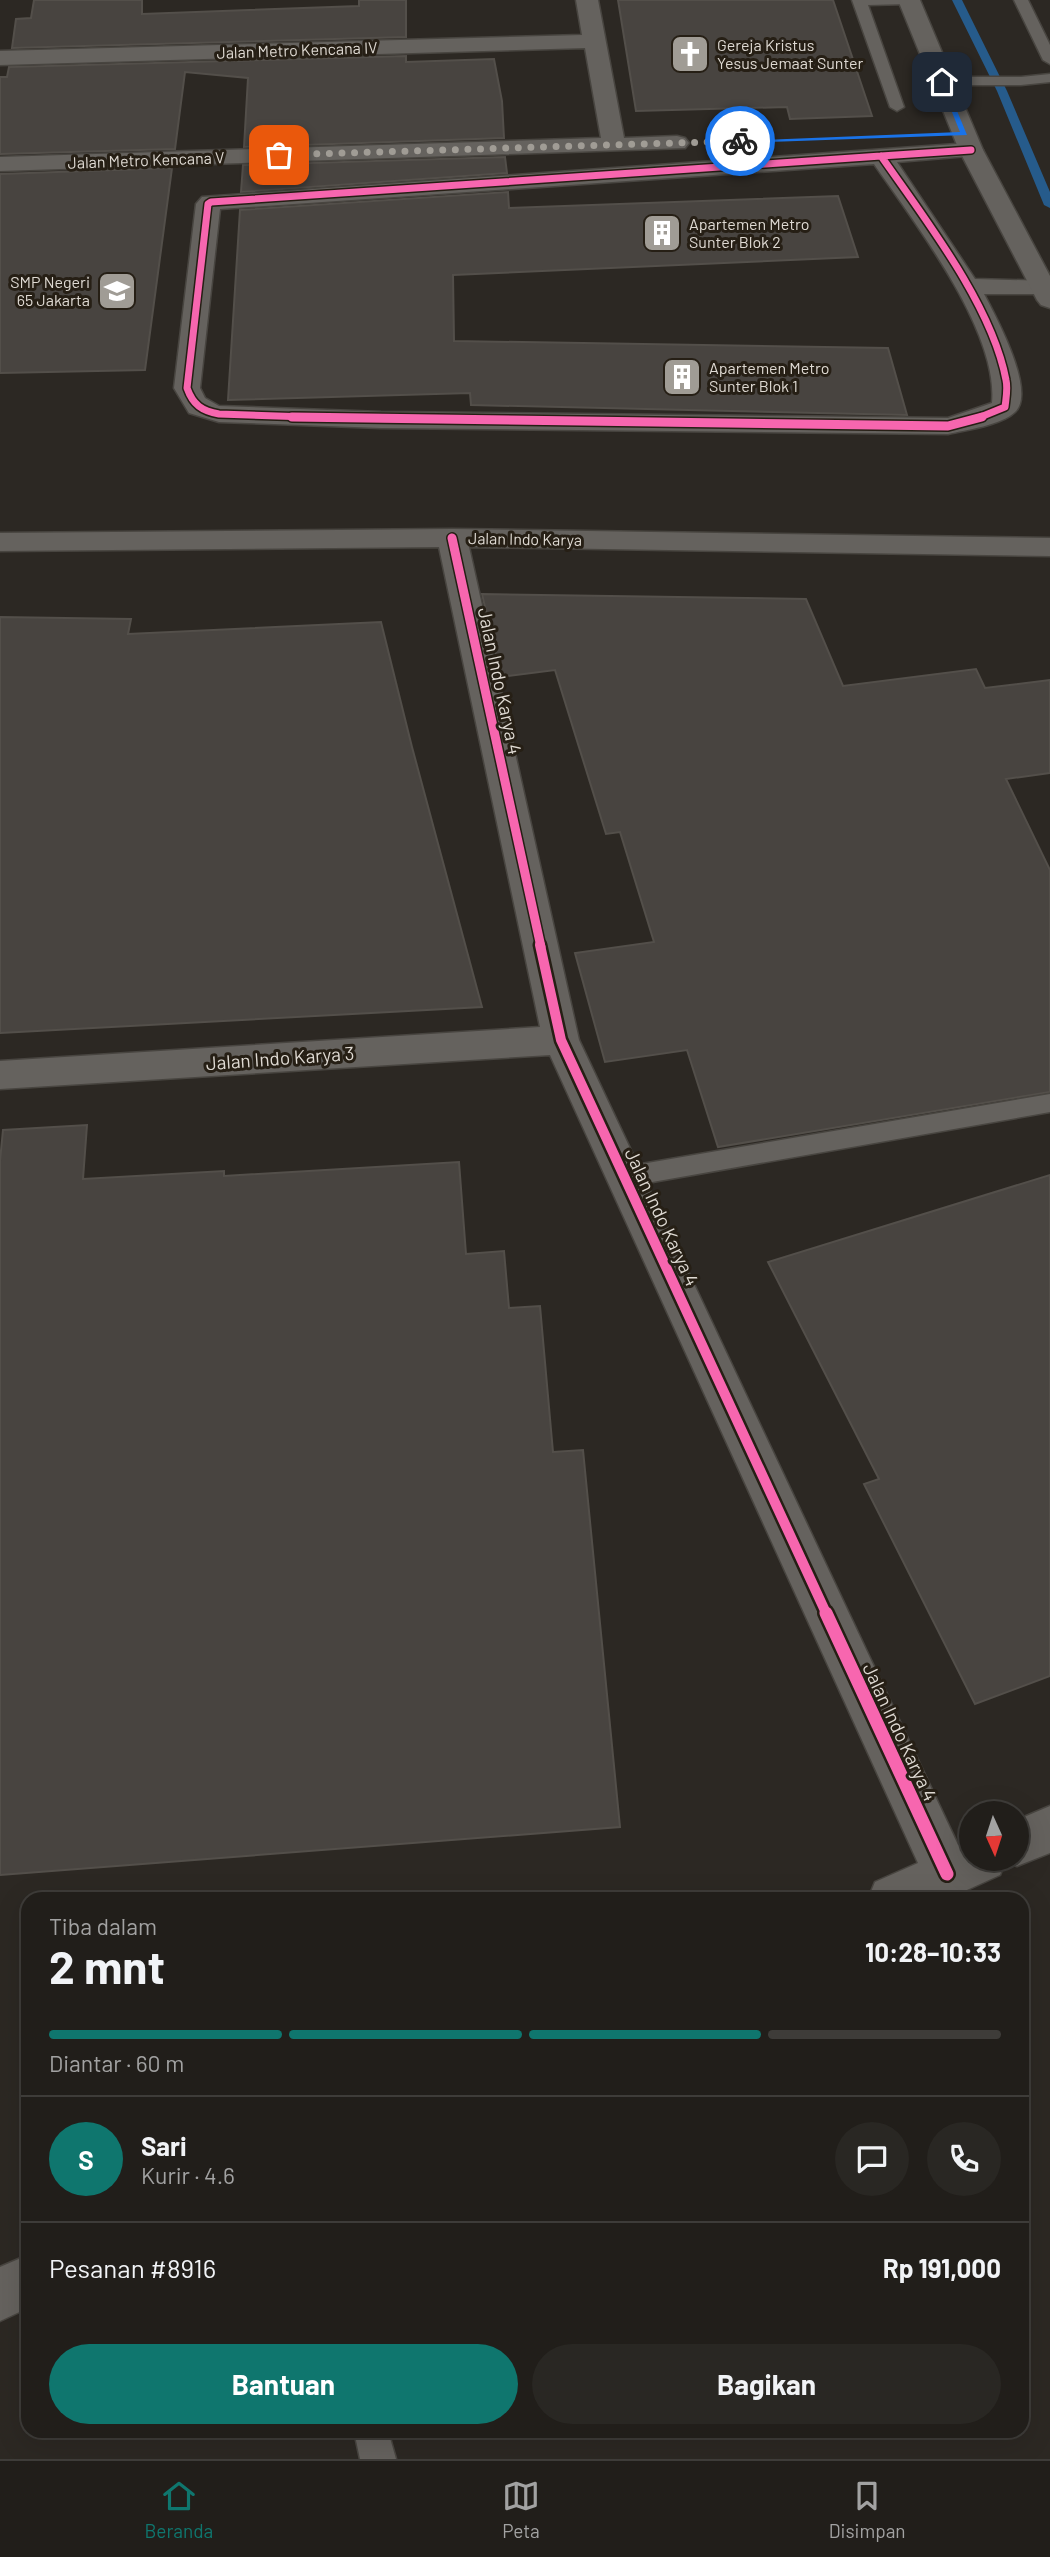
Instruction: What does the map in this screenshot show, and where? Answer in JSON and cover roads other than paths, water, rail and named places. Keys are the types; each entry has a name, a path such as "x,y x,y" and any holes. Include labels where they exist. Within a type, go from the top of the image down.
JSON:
{"street":[{"path":"587,0 614,145"},
{"path":"909,0 968,142 1047,297 973,295"},
{"name":"Jalan Metro Kencana IV","path":"0,58 594,41"},
{"path":"794,139 968,142"},
{"name":"Jalan Metro Kencana V","path":"0,164 697,142"},
{"path":"881,156 973,295 1008,378 1009,400 1005,408 948,426 381,420 219,414 197,409 187,388 208,204 211,202 881,156 968,142"},
{"name":"Jalan Indo Karya","path":"0,542 452,538 1050,547"},
{"name":"Jalan Indo Karya 4","path":"452,538 561,1040 624,1177 959,1854"},
{"name":"Jalan Indo Karya 3","path":"0,1075 561,1040"},
{"path":"1029,1838 1050,1829"},
{"path":"907,1892 959,1869"},
{"path":"0,2294 21,2284"}],"lane":[{"path":"897,107 859,1 909,0"},
{"path":"1021,0 1050,60"},
{"path":"942,82 1050,78"},
{"path":"624,1177 1050,1102"},
{"path":"373,2438 378,2459"}],"waterway":[{"path":"957,0 1002,91 1050,205"}],"place":[{"name":"Gereja Kristus Yesus Jemaat Sunter","path":"690,54"},
{"name":"Apartemen Metro Sunter Blok 2","path":"662,233"},
{"name":"SMP Negeri 65 Jakarta","path":"117,291"},
{"name":"Apartemen Metro Sunter Blok 1","path":"682,377"}]}
